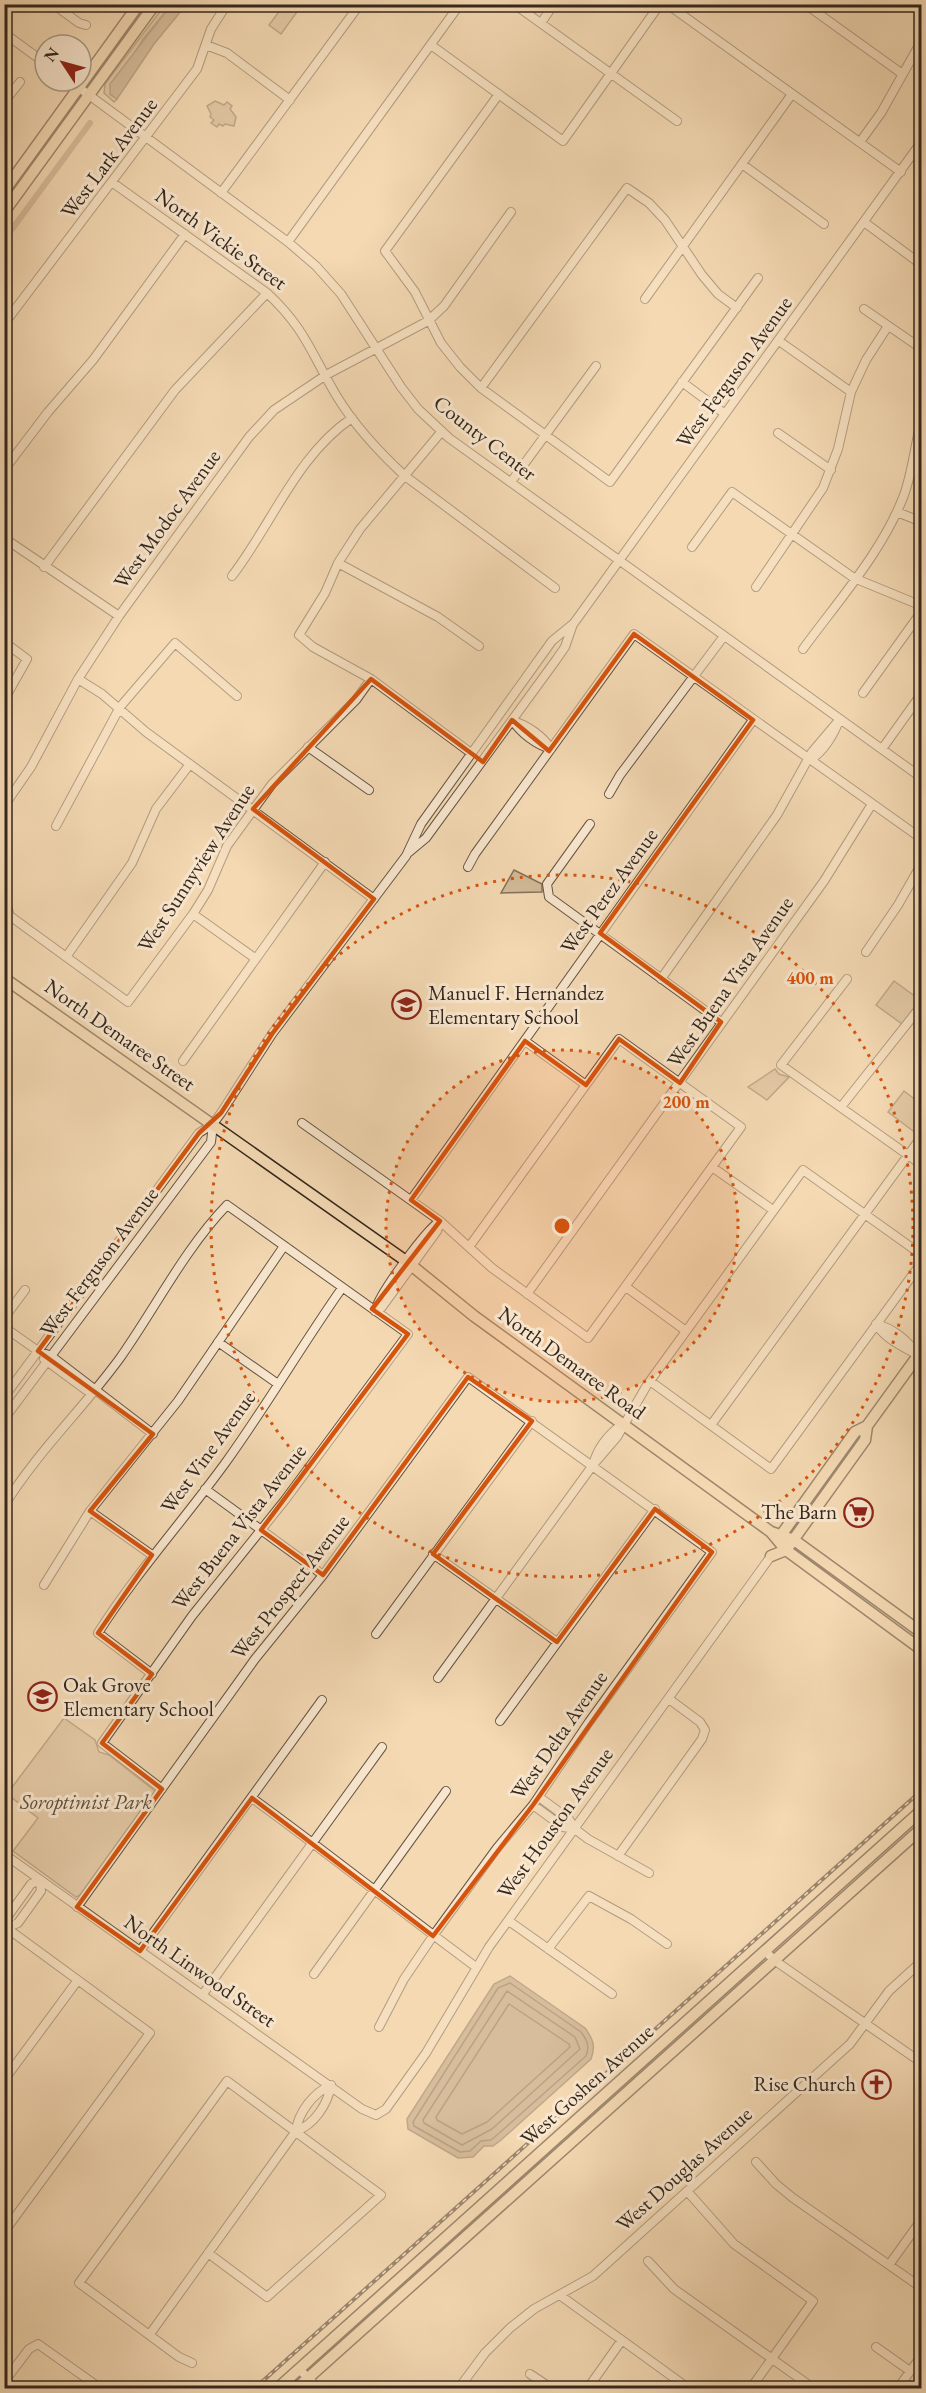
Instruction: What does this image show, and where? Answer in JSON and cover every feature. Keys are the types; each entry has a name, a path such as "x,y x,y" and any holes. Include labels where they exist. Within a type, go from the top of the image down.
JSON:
{"main road":[{"path":"93,62 140,4"},
{"path":"4,212 155,4"},
{"path":"4,191 69,93"},
{"name":"North Demaree Street","path":"4,978 213,1124"},
{"name":"North Demaree Road","path":"213,1124 409,1264 474,1316 777,1536 786,1550 921,1650"},
{"name":"West Houston Avenue","path":"771,1556 777,1536 855,1432 867,1426 920,1354"},
{"name":"West Houston Avenue","path":"771,1556 786,1550 794,1540 865,1440 867,1426"},
{"path":"777,1536 794,1540 921,1633"},
{"path":"860,1603 874,1605 913,1633 921,1633"},
{"name":"West Goshen Avenue","path":"278,2388 921,1810"},
{"name":"West Goshen Avenue","path":"297,2388 921,1828"},
{"path":"560,2152 561,2144 568,2134 594,2112 604,2101 606,2094"}],"street":[{"path":"53,4 79,23 86,25"},
{"name":"West Lark Avenue","path":"4,324 113,183 197,69 211,29 227,4"},
{"path":"221,193 360,4"},
{"path":"288,242 460,4"},
{"path":"514,4 677,121"},
{"path":"541,23 555,4"},
{"path":"430,45 563,141 660,4"},
{"path":"667,4 901,172"},
{"path":"805,4 901,73"},
{"path":"4,33 33,54"},
{"path":"860,142 881,113 921,40"},
{"path":"206,45 226,53 290,100"},
{"path":"4,102 20,81"},
{"name":"County Center","path":"87,93 288,242 316,266 341,294 418,409 442,431 921,778"},
{"path":"499,94 385,251 411,285 441,343 481,388 610,482 759,278"},
{"path":"645,298 792,94"},
{"name":"West Ferguson Avenue","path":"406,856 426,838 565,647 574,623 901,172 921,141"},
{"path":"742,164 824,225"},
{"name":"North Vickie Street","path":"113,183 267,292 289,313 308,340 352,418 405,476 555,588"},
{"path":"481,388 627,188 648,203 665,220 681,248 718,294 737,308"},
{"name":"West Modoc Avenue","path":"4,806 31,767 78,679 119,616 249,437 274,410 326,375 428,321 444,306 510,213"},
{"path":"864,222 921,264"},
{"path":"4,470 48,412 93,360 184,234"},
{"path":"44,567 175,390 267,292"},
{"path":"864,309 921,349"},
{"path":"756,587 811,508 831,470 851,392 866,360 888,326"},
{"path":"779,341 851,392"},
{"path":"511,482 596,366"},
{"path":"682,382 725,414"},
{"path":"232,576 255,546 314,451 333,431 352,418"},
{"path":"803,649 854,578 897,512 919,440 921,418"},
{"path":"442,431 360,528 299,635 313,647 370,679 471,753"},
{"path":"778,434 831,470"},
{"path":"692,547 732,492 854,578 921,606"},
{"path":"897,512 921,522"},
{"path":"4,538 119,616"},
{"path":"338,563 438,617 478,646"},
{"path":"863,693 921,611"},
{"name":"West Ferguson Avenue","path":"4,1397 199,1133 213,1124 284,1018 406,856 421,825 552,640 574,623"},
{"path":"468,867 475,854 634,634 921,839"},
{"path":"609,794 620,775 724,636"},
{"path":"4,642 27,659 4,700"},
{"path":"56,826 120,707 175,643 237,696"},
{"path":"78,679 120,707 146,732 374,899"},
{"name":"West Sunnyview Avenue","path":"66,957 128,1002 193,914 208,890 227,846 253,809 272,784 356,700 370,679"},
{"path":"882,749 921,693"},
{"path":"661,979 767,831 810,760 817,756 840,719"},
{"path":"512,720 518,729 543,747 551,748"},
{"name":"West Perez Avenue","path":"411,1200 753,720"},
{"path":"308,747 369,790"},
{"path":"7,907 10,916 66,957 116,888 132,862 156,809 190,764"},
{"name":"West Buena Vista Avenue","path":"527,1294 824,881 872,804"},
{"path":"590,824 550,879 546,891 552,899 722,1022"},
{"path":"183,1060 325,862"},
{"path":"866,952 898,905 921,862"},
{"path":"193,914 256,959"},
{"path":"847,979 781,1065 921,1165"},
{"path":"841,1107 921,1005"},
{"path":"302,1123 440,1221 469,1247 527,1294 588,1338 741,1127 620,1039 469,1247"},
{"path":"525,1041 586,1085"},
{"name":"West Ferguson Avenue","path":"4,1419 211,1142 213,1124"},
{"path":"711,1425 921,1136"},
{"path":"712,1167 773,1210"},
{"path":"438,1677 593,1465 607,1451 650,1381 803,1170 921,1255"},
{"path":"4,1506 39,1456 124,1352 183,1260 227,1205 375,1311 382,1307 409,1264 437,1231 440,1221"},
{"path":"44,1585 90,1511 153,1434 284,1246"},
{"path":"650,1381 771,1469 921,1262"},
{"path":"626,1287 686,1330"},
{"name":"West Vine Avenue","path":"152,1674 98,1633 152,1555 205,1489 255,1420 342,1288"},
{"path":"4,1318 25,1290"},
{"name":"West Buena Vista Avenue","path":"162,1789 102,1743 192,1616 261,1530 408,1334 375,1311"},
{"path":"876,1324 881,1332 906,1350 920,1354"},
{"path":"4,1327 49,1359 86,1390 93,1391 153,1434"},
{"path":"218,1342 278,1384"},
{"name":"West Prospect Avenue","path":"77,1907 261,1652 324,1575 468,1377 532,1421"},
{"path":"376,1634 532,1421 656,1509 500,1721"},
{"path":"205,1489 324,1575"},
{"name":"West Delta Avenue","path":"379,2027 404,1979 433,1936 497,1848 539,1797 588,1722 712,1552 656,1509"},
{"path":"90,1511 152,1555"},
{"path":"434,1554 557,1642"},
{"name":"West Houston Avenue","path":"376,2115 386,2109 426,2053 476,1967 771,1556"},
{"path":"618,1856 702,1739 705,1730 700,1722 669,1699"},
{"path":"140,1951 322,1700"},
{"path":"203,1994 382,1748"},
{"path":"314,1974 446,1791"},
{"path":"539,1797 569,1819 575,1829"},
{"path":"252,1798 476,1967"},
{"path":"533,1805 563,1827 575,1829 650,1873"},
{"name":"North Linwood Street","path":"4,1854 362,2109 376,2115"},
{"path":"40,1880 41,1891 30,1907 18,1923 5,1928 8,1916 31,1884 40,1880"},
{"path":"548,1949 589,1896 631,1919 667,1944"},
{"path":"20,1900 30,1907"},
{"path":"509,1921 612,1994"},
{"path":"4,2232 150,2033 5,1928"},
{"path":"765,1951 774,1960 921,2063"},
{"name":"West Douglas Avenue","path":"459,2388 485,2353 510,2328 534,2309 561,2296 593,2276 850,2044 889,1991 921,1961"},
{"path":"4,2080 78,1980"},
{"path":"192,2363 179,2357 79,2283 227,2081 381,2195 267,2296 208,2253"},
{"path":"150,2334 296,2131 298,2120 319,2090 330,2085 329,2097 308,2127 296,2131"},
{"path":"308,2106 317,2113"},
{"path":"756,2162 776,2184 921,2288"},
{"path":"687,2191 734,2244 813,2301 751,2388"},
{"path":"889,2265 921,2220"},
{"path":"648,2260 674,2289 813,2388"},
{"path":"561,2296 622,2340 673,2384 688,2388"},
{"path":"588,2388 622,2340"},
{"path":"4,2382 36,2344 98,2388"},
{"path":"876,2347 910,2371"},
{"path":"898,2388 921,2355"},
{"path":"299,2369 318,2388"},
{"path":"531,2374 551,2388"}],"highlighted area":[{"path":"634,634 753,720 600,933 721,1022 680,1083 619,1039 586,1085 525,1041 411,1200 440,1221 372,1309 408,1334 261,1530 323,1575 468,1377 532,1421 433,1554 557,1642 655,1509 712,1552 533,1805 433,1936 252,1798 140,1951 77,1907 162,1789 102,1743 152,1674 98,1633 152,1555 90,1511 153,1434 38,1351 199,1133 221,1113 272,1034 374,899 253,809 371,679 483,762 512,720 549,751"}],"green space":[{"path":"165,5 171,5 143,39 110,94 117,99 114,102 104,93 105,84"},
{"path":"284,5 302,5 281,34 269,25"},
{"path":"215,101 224,105 227,102 232,106 230,109 236,117 234,126 219,124 217,127 211,123 214,120 210,117 207,106"},
{"path":"514,870 542,884 542,892 501,893"},
{"path":"894,981 920,1000 902,1024 876,1005"},
{"path":"775,1069 779,1074 789,1077 767,1100 748,1087"},
{"path":"904,1091 921,1104 921,1127 917,1134 888,1112"},
{"name":"Soroptimist Park","path":"64,1718 95,1740 99,1752 109,1755 155,1791 80,1895 76,1897 13,1851 38,1818 7,1794"}],"water":[{"path":"171,5 186,5 154,44 117,99 110,94 110,84"},
{"path":"510,1976 585,2028 593,2043 593,2054 591,2059 501,2140 493,2146 484,2146 473,2157 458,2158 408,2129 407,2119 494,1984"}],"waterway":[{"path":"4,240 90,123"}],"railway":[{"path":"255,2388 922,1790"}],"place":[{"name":"Manuel F. Hernandez Elementary School","path":"407,1005"},
{"name":"The Barn","path":"858,1512"},
{"name":"Oak Grove Elementary School","path":"42,1697"},
{"name":"Rise Church","path":"877,2084"}]}
